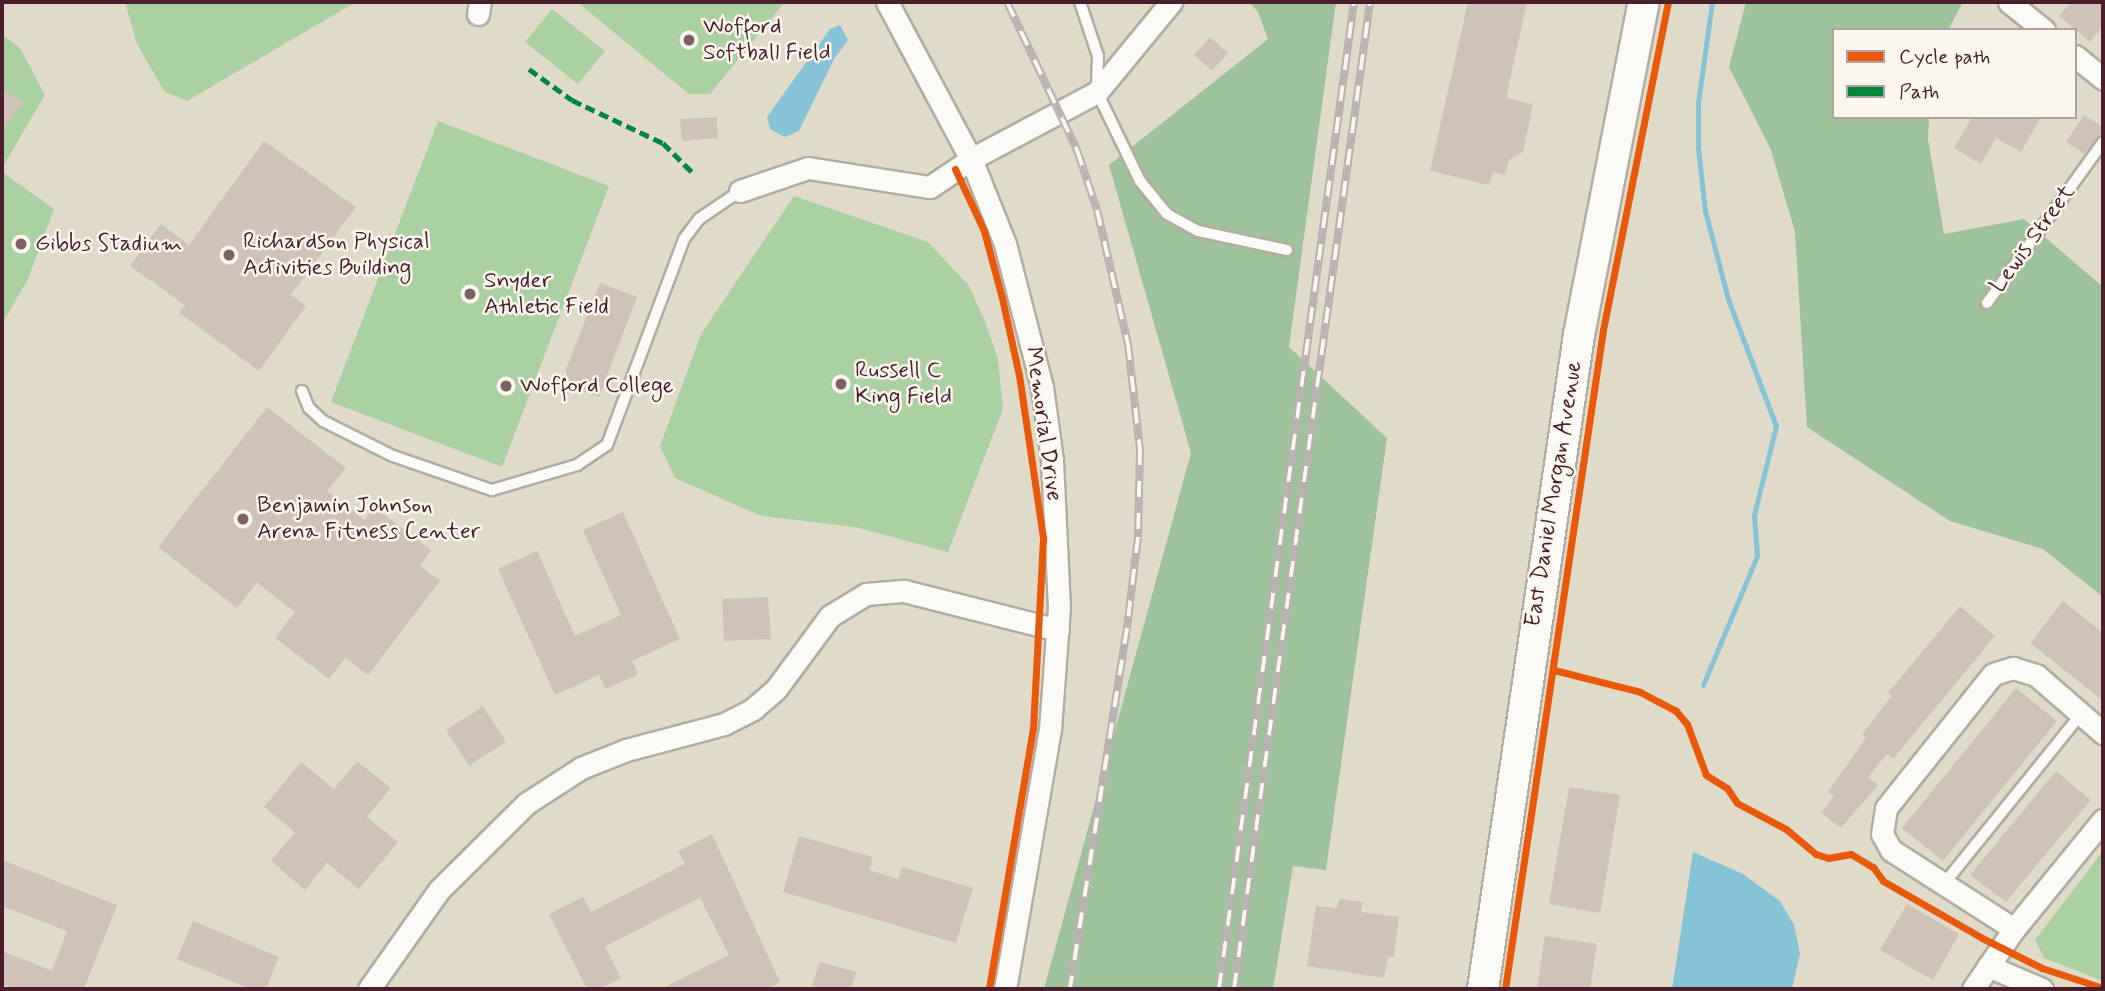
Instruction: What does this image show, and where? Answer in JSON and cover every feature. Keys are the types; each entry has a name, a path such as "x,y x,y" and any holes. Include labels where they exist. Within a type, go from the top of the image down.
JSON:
{"main road":[{"name":"East Daniel Morgan Avenue","path":"1483,989 1578,335 1644,2"}],"street":[{"name":"Memorial Drive","path":"887,2 971,159 1005,244 1042,387 1058,535 1058,630 1050,729 1005,989"},
{"path":"740,191 808,168 930,187 971,159 1097,92 1171,2"},
{"path":"2009,2 2042,28"},
{"path":"369,989 439,890 527,803 581,768 626,750 724,724 753,709 776,689 830,616 866,594 904,591 1058,630"},
{"path":"2014,929 1891,850 1882,834 1886,808 1993,674 2013,668 2036,675 2103,733"},
{"path":"1973,989 2014,929 2103,820"},
{"path":"1989,966 2042,989"}],"lane":[{"path":"1080,2 1098,57 1097,92 1140,181 1167,214 1198,231 1287,250"},
{"name":"Lewis Street","path":"1987,303 2103,142"},
{"path":"302,391 309,408 323,422 393,456 492,490 577,466 607,445 684,239 699,219 740,191"},
{"path":"1943,885 2081,714"}],"green space":[{"path":"125,2 356,2 187,101 164,91 137,44"},
{"name":"Wofford Softball Field","path":"577,2 785,2 710,94 689,94"},
{"path":"1249,2 1336,2 1289,347 1387,438 1326,870 1293,866 1273,989 1044,989 1191,453 1109,165 1268,39 1258,12"},
{"path":"1746,2 1963,2 1949,28 1832,28 1832,119 1929,119 1928,139 1944,234 2024,219 2103,287 2103,597 2043,549 1950,521 1807,427 1795,232 1771,150 1729,67"},
{"path":"552,9 605,51 578,84 525,42"},
{"path":"2,35 20,48 45,95 2,168"},
{"name":"Snyder Athletic Field","path":"438,121 609,186 502,467 331,402"},
{"name":"Gibbs Stadium","path":"2,172 54,209 28,279 2,324"},
{"name":"Russell C King Field","path":"794,196 928,242 969,286 986,324 998,359 1003,409 948,552 855,527 761,516 675,478 660,446 701,334"},
{"path":"2103,851 2103,981 2044,958 2035,940"}],"water":[{"path":"840,25 848,40 834,59 799,131 785,137 770,129 767,117 830,29"},
{"path":"1693,852 1743,874 1780,901 1794,925 1800,953 1792,989 1672,989"}],"building":[{"path":"1468,2 1527,2 1506,98 1533,104 1523,152 1509,160 1505,175 1493,172 1489,185 1430,171"},
{"path":"2071,2 2103,2 2103,26 2090,42 2077,31 2077,28 2059,16"},
{"path":"1210,37 1228,53 1212,71 1194,55"},
{"path":"2,88 22,102 2,132"},
{"path":"2084,115 2103,127 2103,134 2084,154 2066,142"},
{"path":"717,117 718,138 682,141 680,119"},
{"path":"1971,119 2040,119 2021,152 1996,138 1981,164 1954,148"},
{"name":"Richardson Physical Activities Building","path":"264,141 356,207 291,295 306,306 259,371 179,313 185,305 130,266 161,224 189,245"},
{"path":"600,283 637,297 599,397 561,382"},
{"path":"267,407 346,468 327,491 365,520 374,507 431,550 420,566 440,581 368,675 345,658 329,679 275,638 295,612 257,583 237,608 158,547"},
{"path":"623,512 680,639 632,661 638,674 606,689 599,675 555,695 498,569 537,551 575,636 621,615 583,530"},
{"path":"768,597 771,639 724,641 722,599"},
{"path":"2063,601 2103,633 2103,701 2030,643"},
{"path":"1960,606 1995,636 1893,759 1887,754 1868,777 1878,785 1841,828 1821,813 1834,796 1828,792 1866,738 1862,734 1892,696 1888,693"},
{"path":"2016,688 2057,721 1943,861 1902,828"},
{"path":"483,706 506,742 469,766 446,730"},
{"path":"357,761 391,788 367,817 398,842 359,889 327,863 305,890 271,861 295,832 264,807 301,762 334,789"},
{"path":"2056,771 2091,800 2006,902 1970,875"},
{"path":"1569,787 1620,795 1600,913 1549,904"},
{"path":"712,834 780,982 767,989 661,989 729,955 700,898 605,946 621,978 598,989 587,989 549,914 583,897 591,912 685,864 678,851"},
{"path":"799,836 873,857 869,870 898,879 902,867 973,888 956,943 783,892"},
{"path":"2,860 117,905 84,989 15,989 2,984 2,951 52,971 67,931 2,906"},
{"path":"1339,899 1363,902 1361,912 1399,917 1394,957 1388,956 1384,978 1307,966 1316,906 1337,908"},
{"path":"1907,904 1959,934 1933,980 1880,950"},
{"path":"193,921 279,957 266,989 251,989 177,959"},
{"path":"1545,936 1597,944 1590,989 1537,989"},
{"path":"820,962 856,972 851,989 811,989"}],"waterway":[{"path":"1703,685 1757,556 1754,515 1776,426 1728,299 1705,211 1698,148 1698,103 1712,2"}],"railway":[{"path":"1007,2 1077,150 1097,210 1128,344 1140,449 1138,537 1127,628 1070,989"},
{"path":"1219,989 1354,2"},
{"path":"1234,989 1370,2"}],"marked path":[{"path":"529,69 572,100 663,143 694,174"}],"cycle path":[{"path":"1505,989 1603,330 1668,2"},
{"path":"955,169 984,231 1002,298 1019,375 1043,538 1033,728 989,989"},
{"path":"1554,670 1640,692 1676,711 1687,724 1706,775 1727,788 1737,803 1786,829 1816,854 1828,858 1851,854 1873,867 1883,881 1982,938 2042,968 2103,988"}],"place":[{"name":"Wofford Softball Field","path":"689,40"},
{"name":"Gibbs Stadium","path":"21,244"},
{"name":"Richardson Physical Activities Building","path":"229,255"},
{"name":"Snyder Athletic Field","path":"470,294"},
{"name":"Russell C King Field","path":"841,384"},
{"name":"Wofford College","path":"506,386"},
{"name":"Benjamin Johnson Arena Fitness Center","path":"243,519"}]}
